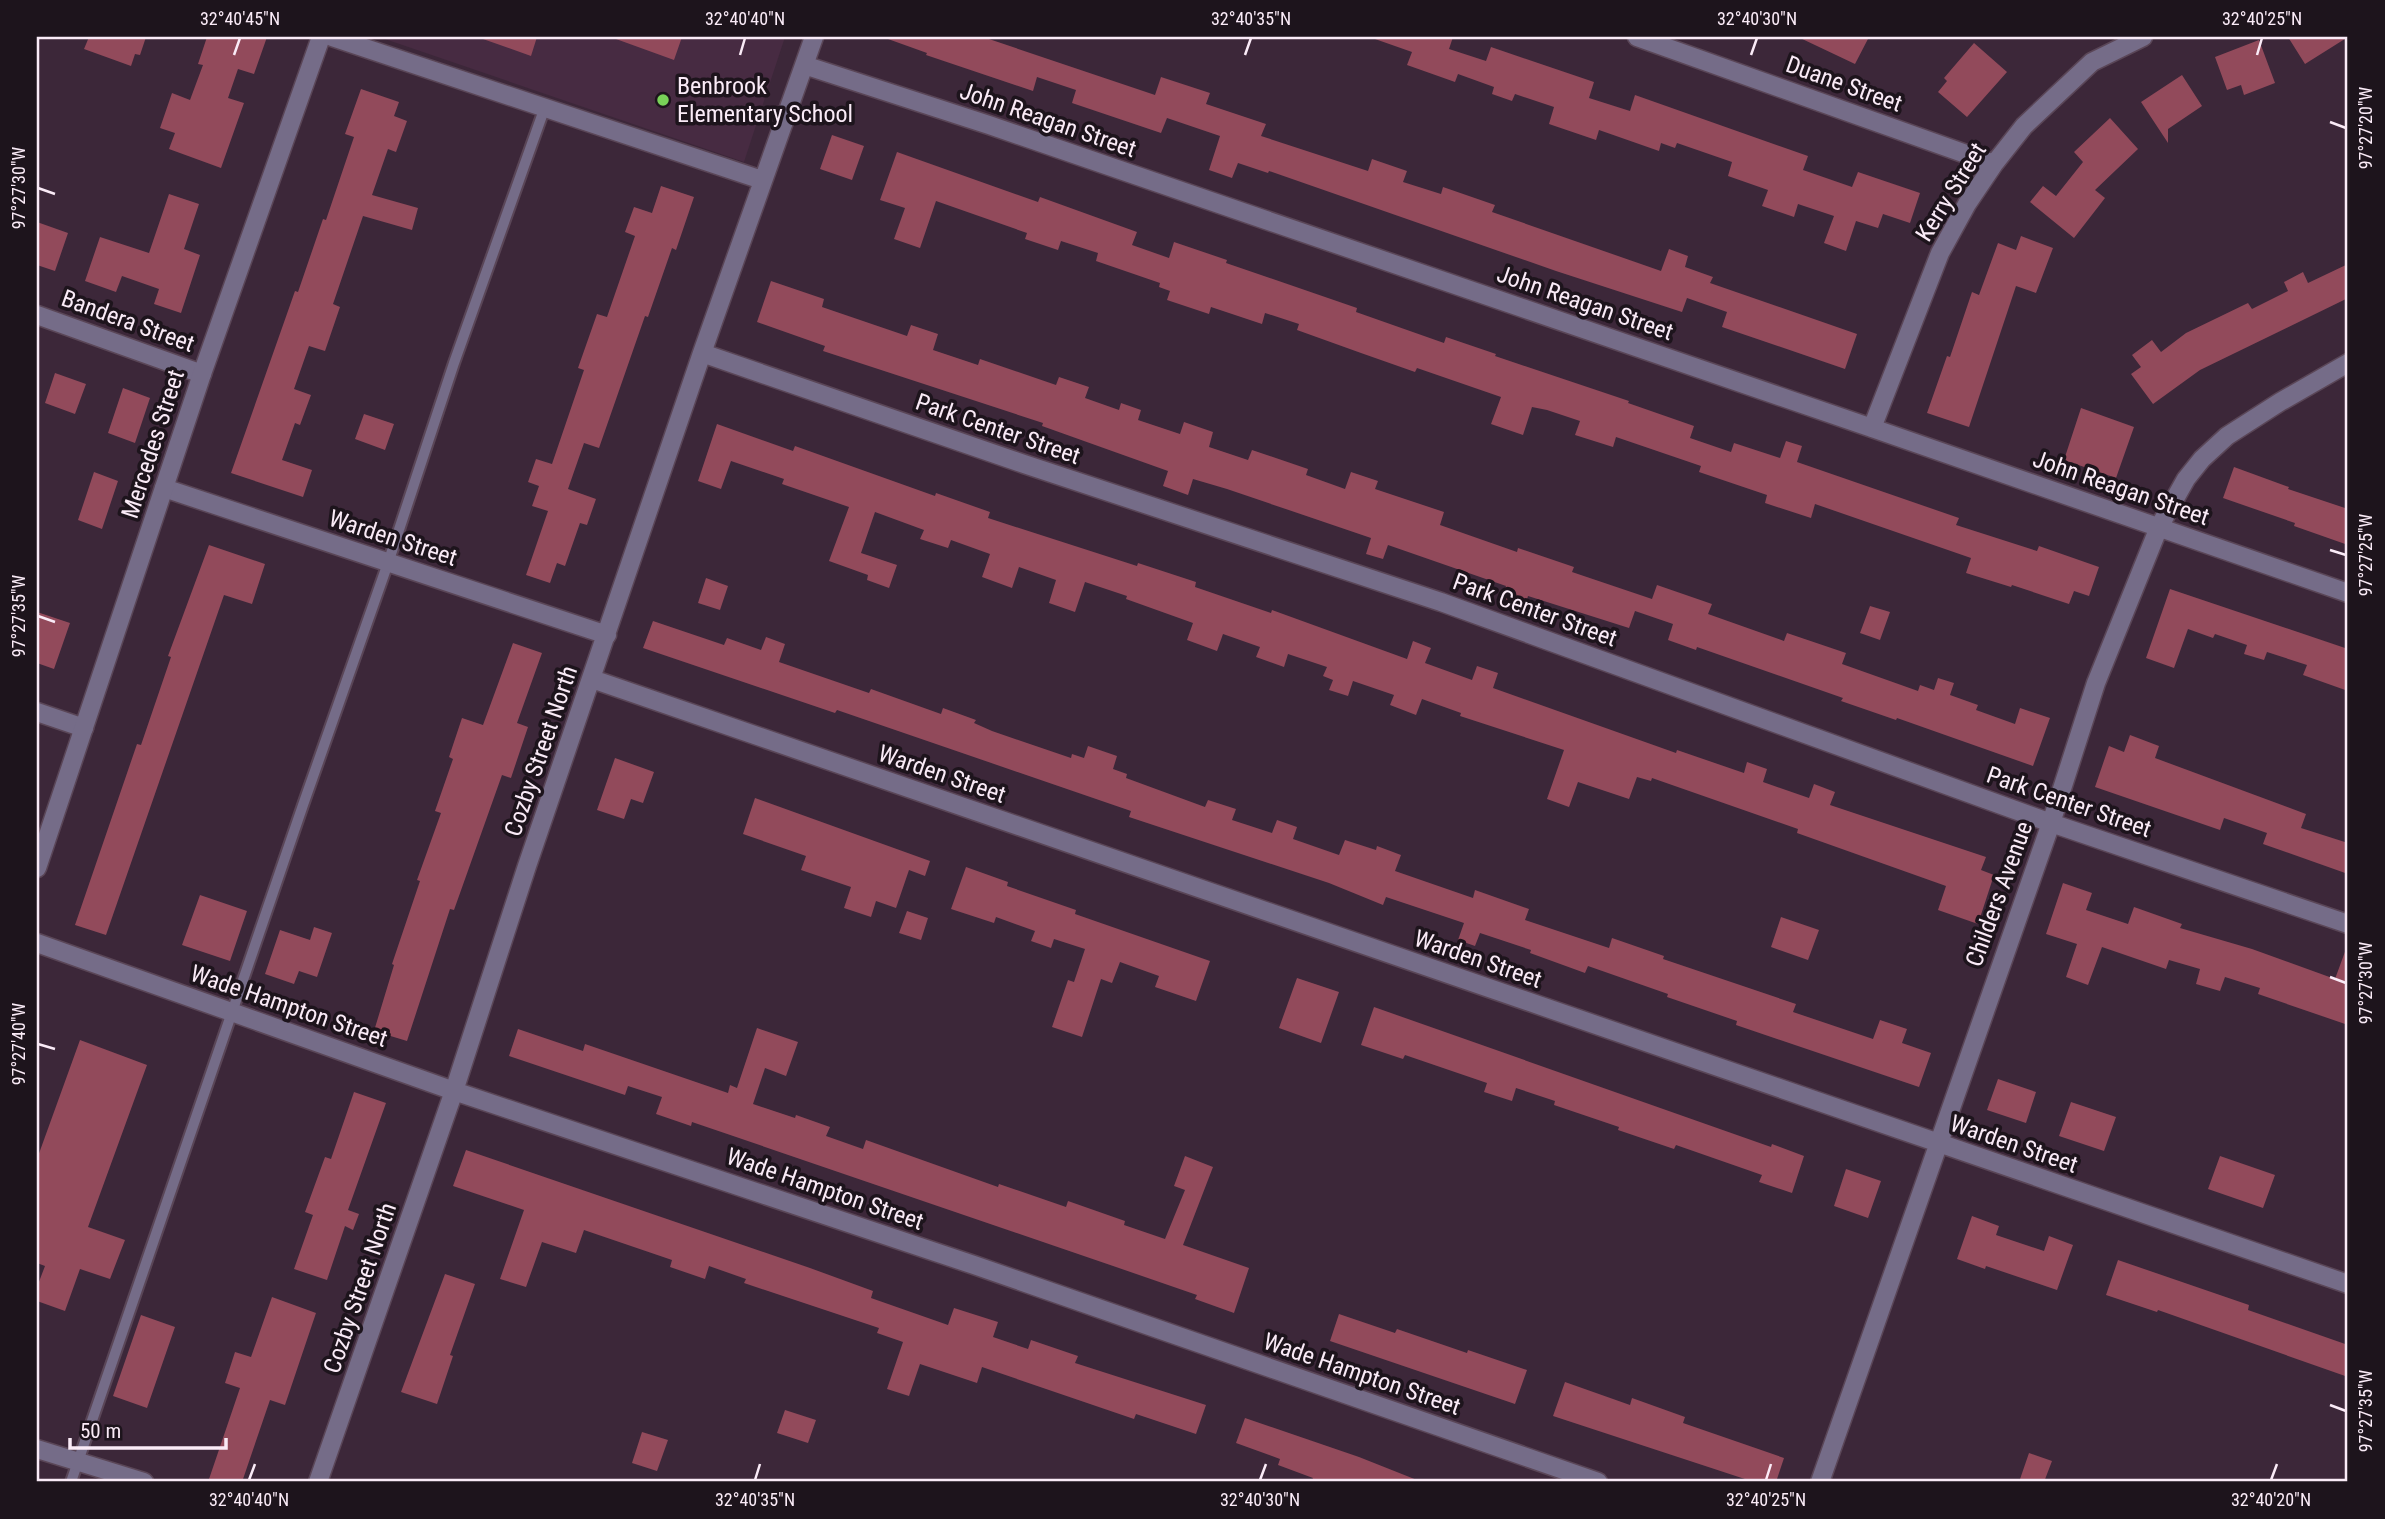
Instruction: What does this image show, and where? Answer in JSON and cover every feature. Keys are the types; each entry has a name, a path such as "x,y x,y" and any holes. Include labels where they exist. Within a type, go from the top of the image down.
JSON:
{"street":[{"name":"Mercedes Street","path":"37,868 202,374 321,37"},
{"path":"332,37 762,180"},
{"name":"Cozby Street North","path":"318,1482 454,1091 527,866 702,354 814,37"},
{"name":"Duane Street","path":"1637,37 1687,45 1994,164"},
{"name":"Kerry Street","path":"1872,428 1940,253 1967,204 1994,164 2024,126 2092,62 2143,37"},
{"name":"John Reagan Street","path":"804,65 989,125 2348,593"},
{"name":"Bandera Street","path":"37,315 202,374"},
{"name":"Park Center Street","path":"702,354 1441,602 2050,823 2348,923"},
{"name":"Childers Avenue","path":"1819,1482 2050,823 2096,683 2159,527 2186,479 2202,459 2227,436 2348,363"},
{"name":"Warden Street","path":"164,488 607,635"},
{"name":"Warden Street","path":"592,679 2348,1284"},
{"path":"37,712 84,728"},
{"name":"Wade Hampton Street","path":"37,943 454,1091 974,1265 1598,1482"},
{"path":"37,1449 144,1482"}],"lane":[{"path":"71,1482 388,563 450,374 545,107"}],"shaded area":[{"name":"Benbrook Elementary School","path":"379,37 785,37 744,162"}],"building":[{"path":"89,37 146,37 140,55 135,54 131,66 84,49"},
{"path":"207,37 267,37 254,74 238,69 228,98 244,103 221,168 169,149 175,133 160,128 172,93 190,100 203,65 198,64"},
{"path":"537,37 531,56 483,39"},
{"path":"616,37 682,37 674,60"},
{"path":"983,37 1155,95 1161,77 1210,93 1206,104 1266,124 1261,136 1368,171 1372,159 1407,171 1403,182 1441,194 1443,187 1495,205 1492,212 1661,271 1669,249 1688,256 1685,267 1713,277 1710,283 1857,334 1845,369 1722,327 1727,312 1687,298 1682,312 1269,171 1268,173 1238,163 1232,178 1209,170 1220,136 1167,118 1161,133 1072,103 1076,90 1037,77 1033,91 926,55 927,53 888,39"},
{"path":"1375,37 1453,37 1449,49 1486,61 1491,47 1594,82 1589,98 1630,111 1635,95 1808,156 1803,170 1852,187 1858,172 1920,193 1910,223 1883,214 1878,228 1856,221 1846,251 1824,243 1834,216 1798,204 1794,217 1762,206 1768,190 1728,176 1732,162 1677,143 1675,148 1661,143 1659,151 1599,130 1596,140 1549,124 1554,107 1515,94 1512,101 1492,94 1494,87 1458,74 1455,82 1407,65 1412,52"},
{"path":"1798,37 1869,37 1855,64"},
{"path":"2288,37 2348,37 2305,64"},
{"path":"2259,40 2275,83 2244,95 2241,85 2227,90 2215,57"},
{"path":"1974,43 2007,72 1967,117 1938,92 1947,81 1944,78"},
{"path":"2182,75 2202,106 2168,129 2168,143 2141,102"},
{"path":"361,89 399,102 394,116 407,121 396,152 388,149 372,195 418,208 412,230 363,216 333,304 340,307 325,351 309,346 294,389 311,395 300,425 295,423 282,460 312,470 303,497 231,473 295,291 298,292 323,219 326,220 354,137 345,134"},
{"path":"2110,118 2138,149 2095,190 2105,198 2074,238 2030,202 2043,186 2056,196 2083,162 2074,152"},
{"path":"832,135 864,146 852,180 820,169"},
{"path":"897,152 1038,202 1040,197 1137,232 1132,245 1169,258 1174,242 1227,260 1226,263 1357,308 1356,312 1444,343 1446,337 1629,401 1628,403 1694,426 1690,438 1731,452 1734,443 1780,458 1786,441 1802,446 1797,462 1959,518 1956,525 2037,551 2039,546 2099,567 2089,596 2074,591 2069,604 1966,573 1971,558 1815,504 1811,518 1765,503 1767,495 1699,472 1701,466 1616,437 1613,447 1575,435 1580,421 1547,410 1532,407 1523,435 1491,424 1501,397 1417,368 1415,372 1361,353 1297,330 1299,324 1265,313 1262,324 1211,307 1209,314 1167,300 1170,291 1159,287 1160,283 1096,261 1098,253 1061,241 1058,250 1025,239 1027,233 936,201 920,248 894,239 905,208 880,200"},
{"path":"661,186 694,197 676,250 672,248 648,317 645,316 599,448 584,443 568,489 596,499 587,525 580,523 565,566 557,563 550,583 526,575 548,511 532,506 539,486 528,482 536,459 552,464 584,370 578,368 597,314 607,317 635,236 625,232 634,207 652,213"},
{"path":"169,194 199,204 184,249 200,255 181,313 154,304 159,289 122,276 116,292 85,281 100,237 149,253"},
{"path":"37,222 68,233 55,271 37,265"},
{"path":"2021,236 2053,248 2036,293 2016,286 1969,427 1927,413 1972,292 1979,295 1998,243 2016,250"},
{"path":"2348,264 2348,298 2200,370 2153,404 2131,374 2141,367 2132,355 2152,340 2161,352 2186,333 2248,303 2252,309 2288,291 2284,282 2303,272 2308,283"},
{"path":"771,281 824,299 822,307 907,336 911,325 938,334 933,350 978,365 980,359 1056,385 1059,377 1089,387 1085,398 1119,410 1121,403 1141,410 1138,420 1180,434 1184,422 1213,432 1209,447 1248,460 1252,450 1308,469 1306,475 1345,489 1351,472 1378,481 1375,489 1444,512 1440,525 1517,552 1518,548 1574,567 1572,572 1652,599 1657,585 1712,604 1708,614 1784,641 1787,633 1846,653 1842,664 1918,691 1920,685 1934,690 1938,678 1954,683 1950,695 1978,705 1976,710 2015,724 2020,708 2050,718 2033,766 1841,701 1843,698 1697,647 1696,650 1668,640 1673,624 1635,611 1629,628 1528,596 1524,610 1500,602 1506,586 1388,545 1383,559 1366,554 1371,538 1193,479 1188,495 1163,486 1168,471 1042,426 1043,423 823,351 825,346 757,322"},
{"path":"55,373 86,384 75,414 45,403"},
{"path":"123,388 150,398 135,443 108,433"},
{"path":"2081,408 2134,427 2116,478 2064,460"},
{"path":"364,414 394,424 385,450 355,439"},
{"path":"717,424 793,451 795,446 935,496 936,493 990,512 988,518 1196,582 1195,587 1271,613 1272,610 1407,659 1413,641 1431,648 1425,663 1472,680 1477,666 1498,673 1493,688 1676,753 1677,750 1744,773 1747,762 1767,769 1763,782 1809,798 1814,784 1835,792 1830,805 1986,857 1981,870 1994,875 1978,924 1938,910 1946,886 1797,833 1798,829 1652,778 1651,781 1637,777 1629,799 1578,782 1569,807 1547,799 1564,750 1460,716 1461,713 1422,699 1416,715 1390,705 1394,695 1353,681 1348,696 1329,690 1333,680 1323,676 1327,667 1288,654 1284,667 1256,657 1260,647 1223,634 1217,651 1187,640 1193,623 1085,582 1075,612 1049,603 1056,580 1019,567 1012,588 982,577 990,554 951,540 948,548 920,539 924,530 875,512 861,553 897,565 889,588 867,580 868,575 829,561 849,507 782,484 784,479 731,461 721,489 698,481"},
{"path":"2234,467 2348,509 2348,545 2223,498"},
{"path":"94,472 118,481 102,529 78,520"},
{"path":"209,545 265,564 252,604 224,595 106,935 75,925 137,744 141,745 171,657 168,656"},
{"path":"706,578 728,586 720,610 698,603"},
{"path":"2170,589 2348,649 2348,691 2303,675 2307,665 2267,652 2264,660 2244,654 2247,645 2215,634 2213,638 2188,629 2174,668 2146,658"},
{"path":"1870,606 1890,612 1880,640 1860,633"},
{"path":"37,612 70,623 54,669 37,663"},
{"path":"653,621 724,645 727,638 761,650 766,637 785,644 779,662 869,693 871,689 941,714 943,708 976,720 974,723 992,731 1071,758 1072,754 1084,758 1088,746 1117,756 1113,769 1127,774 1126,778 1205,807 1208,800 1236,809 1232,820 1272,833 1277,820 1297,827 1293,839 1339,855 1345,840 1376,850 1377,846 1401,855 1395,871 1473,898 1475,890 1529,909 1525,920 1609,948 1612,938 1664,956 1663,959 1796,1004 1793,1012 1873,1039 1880,1020 1907,1029 1902,1043 1931,1053 1919,1087 1736,1025 1737,1021 1588,966 1585,973 1530,953 1531,950 1480,933 1475,946 1458,940 1464,923 1386,897 1383,905 1329,883 1129,817 1131,811 837,710 835,713 643,648"},
{"path":"513,643 542,653 517,723 528,727 511,778 502,775 454,910 450,909 407,1041 374,1031 394,965 392,964 420,881 417,880 441,813 435,811 453,759 449,757 462,718 483,725"},
{"path":"2130,735 2159,746 2155,758 2306,814 2301,828 2348,843 2348,874 2263,844 2267,833 2224,818 2220,830 2095,787 2109,746 2124,752"},
{"path":"615,758 654,772 643,803 631,799 624,819 597,810"},
{"path":"755,798 930,861 925,876 909,870 896,908 876,901 871,917 844,908 851,887 801,870 806,856 743,834"},
{"path":"966,867 1008,882 1007,886 1076,910 1075,914 1210,961 1196,1001 1155,987 1159,976 1120,962 1112,983 1101,979 1082,1037 1052,1027 1068,980 1074,982 1085,949 1054,939 1051,948 1031,941 1035,931 996,917 994,923 951,909"},
{"path":"2063,883 2092,893 2086,910 2128,924 2134,907 2182,924 2180,928 2252,949 2335,979 2346,949 2348,1025 2258,994 2260,988 2225,977 2220,991 2196,984 2200,969 2169,960 2166,969 2102,947 2088,985 2066,977 2077,944 2046,934"},
{"path":"200,895 247,911 230,961 182,945"},
{"path":"907,911 928,918 921,940 899,933"},
{"path":"1781,917 1819,930 1808,960 1771,947"},
{"path":"314,927 332,933 317,977 299,971 294,984 265,974 280,930 310,940"},
{"path":"1297,978 1339,992 1321,1043 1279,1028"},
{"path":"1374,1007 1771,1147 1772,1144 1804,1156 1792,1193 1759,1182 1762,1175 1676,1145 1674,1149 1618,1130 1619,1127 1554,1105 1555,1101 1516,1088 1512,1101 1484,1092 1487,1083 1405,1055 1403,1059 1361,1045"},
{"path":"757,1028 798,1042 786,1076 765,1068 753,1104 830,1127 826,1136 863,1149 866,1140 998,1187 999,1184 1066,1207 1068,1201 1125,1221 1124,1225 1165,1239 1185,1190 1174,1186 1185,1156 1213,1167 1183,1245 1249,1268 1234,1313 1195,1299 1197,1295 1116,1267 692,1122 691,1126 656,1114 662,1097 628,1086 625,1095 509,1056 518,1029 583,1051 585,1044 728,1093 730,1085 737,1088"},
{"path":"80,1040 147,1065 88,1227 125,1240 110,1279 80,1269 65,1311 37,1301 37,1287 45,1266 37,1263 37,1159"},
{"path":"1998,1079 2036,1092 2026,1123 1987,1110"},
{"path":"354,1092 386,1103 348,1210 359,1214 353,1230 345,1226 327,1280 294,1269 313,1215 305,1212 325,1157 331,1159"},
{"path":"2071,1102 2116,1117 2104,1151 2059,1136"},
{"path":"466,1150 810,1268 873,1291 871,1298 948,1325 954,1308 998,1322 993,1337 1028,1349 1031,1340 1078,1356 1075,1363 1206,1405 1196,1434 1136,1414 1134,1419 982,1367 977,1383 920,1364 909,1396 887,1389 903,1342 877,1333 879,1328 744,1283 746,1279 709,1266 705,1279 670,1267 672,1260 584,1230 576,1253 542,1242 526,1287 500,1279 524,1210 453,1186"},
{"path":"2220,1156 2275,1175 2263,1208 2208,1189"},
{"path":"1846,1169 1881,1181 1868,1218 1834,1206"},
{"path":"1972,1216 1999,1226 1996,1235 2044,1251 2049,1236 2073,1245 2057,1290 1957,1259"},
{"path":"2118,1260 2249,1305 2248,1310 2348,1345 2348,1377 2158,1310 2157,1312 2106,1295"},
{"path":"445,1274 475,1284 450,1355 453,1356 437,1404 401,1392"},
{"path":"272,1297 316,1313 285,1405 270,1400 242,1482 208,1482 240,1388 225,1383 235,1352 251,1357"},
{"path":"1339,1314 1395,1333 1397,1329 1467,1353 1468,1350 1527,1370 1515,1404 1330,1341"},
{"path":"141,1315 175,1327 147,1408 113,1396"},
{"path":"1565,1382 1630,1405 1632,1398 1685,1417 1683,1423 1784,1458 1776,1482 1754,1482 1553,1416"},
{"path":"785,1410 816,1420 808,1443 777,1433"},
{"path":"1245,1418 1422,1482 1311,1482 1313,1478 1278,1465 1280,1459 1236,1443"},
{"path":"642,1432 668,1440 657,1471 632,1463"},
{"path":"2029,1453 2052,1461 2044,1482 2019,1482"}],"place":[{"name":"Benbrook Elementary School","path":"663,100"}]}
